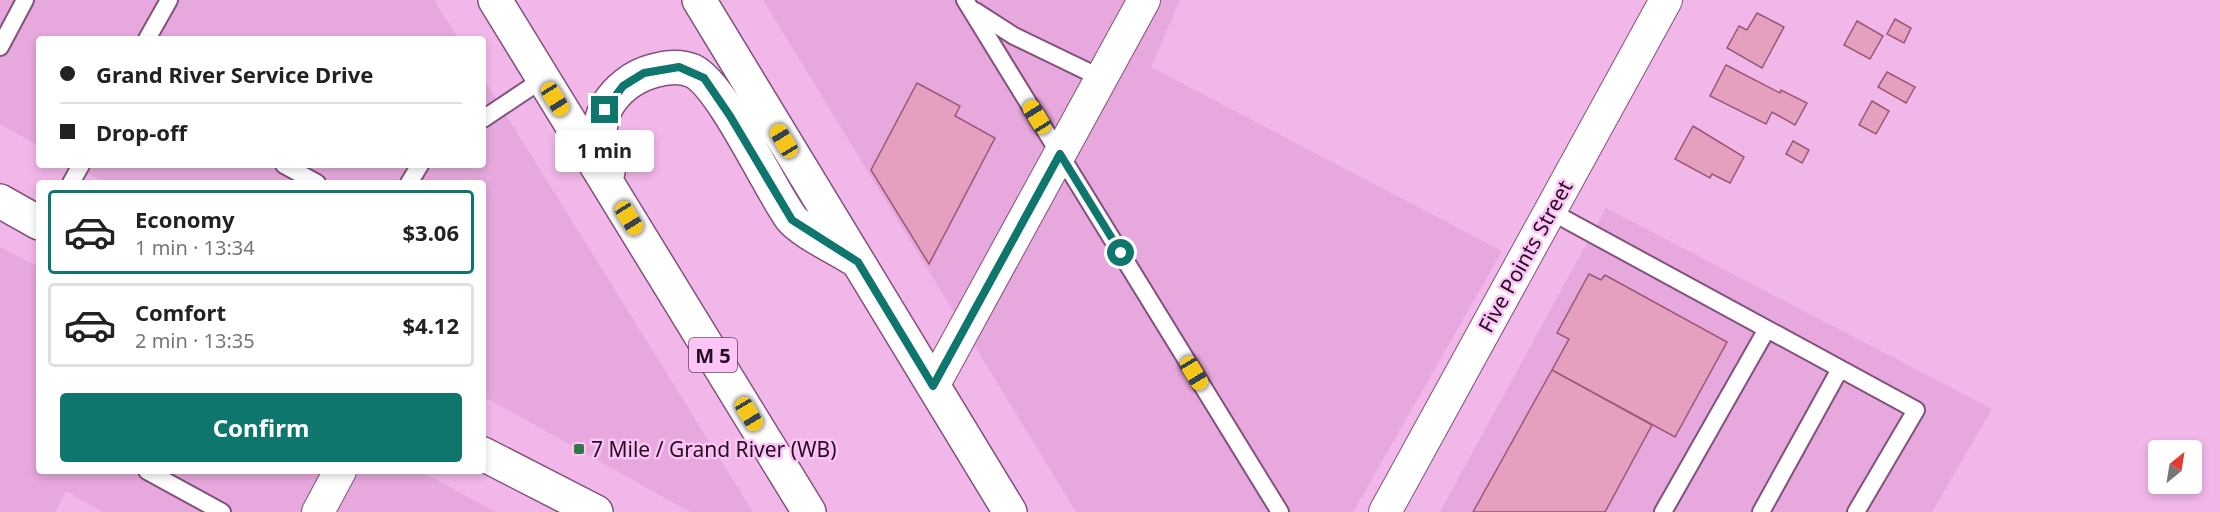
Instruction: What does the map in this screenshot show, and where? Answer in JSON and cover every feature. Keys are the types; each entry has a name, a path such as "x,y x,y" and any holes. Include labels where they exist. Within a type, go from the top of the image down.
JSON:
{"main road":[{"name":"M 5","path":"495,0 809,512"},
{"path":"699,0 1010,512"},
{"path":"617,198 600,147 600,128 605,110 623,86 644,73 679,67 704,78 730,116 792,220 858,262"},
{"path":"0,201 36,221"},
{"path":"486,456 596,512"}],"street":[{"name":"Five Points Street","path":"1385,512 1666,0"},
{"path":"933,386 1101,78 1136,3"},
{"path":"318,512 338,474"}],"lane":[{"path":"0,47 25,0"},
{"path":"149,36 169,0"},
{"path":"968,4 1014,36 1101,78"},
{"path":"968,4 1280,512"},
{"path":"486,117 543,79"},
{"path":"290,168 312,180"},
{"path":"1550,211 1916,410 1856,512"},
{"path":"1664,512 1767,329"},
{"path":"1761,512 1840,369"},
{"path":"152,474 222,512"}],"shaded area":[{"path":"0,0 434,0 457,36 36,36 36,144 0,124"},
{"path":"763,0 1180,0 1151,67 1502,251 1353,512 1076,512"},
{"path":"486,83 753,512 690,512 486,398 486,180 100,180 78,168 486,168"},
{"path":"1606,208 1992,409 1932,512 1440,512"},
{"path":"0,247 36,265 36,474 426,474 496,512 102,512 66,491 55,512 0,512"}],"building":[{"path":"1757,13 1784,27 1762,68 1727,48 1739,26 1747,30"},
{"path":"1895,19 1911,28 1904,43 1887,34"},
{"path":"1857,21 1883,36 1870,59 1844,45"},
{"path":"1726,65 1780,93 1781,90 1807,103 1795,125 1772,112 1766,124 1710,96"},
{"path":"1887,72 1915,87 1906,103 1878,87"},
{"path":"917,83 960,106 955,116 995,138 929,264 871,170"},
{"path":"1872,101 1889,111 1876,134 1859,125"},
{"path":"1693,126 1744,157 1730,183 1712,174 1710,178 1675,159"},
{"path":"1793,141 1809,150 1802,163 1786,154"},
{"path":"1589,274 1601,280 1605,275 1727,342 1675,437 1552,370 1569,339 1557,333"},
{"path":"1552,370 1652,425 1605,512 1473,512"}],"place":[{"name":"7 Mile / Grand River (WB)","path":"579,449"}],"route":[{"path":"605,110 623,86 644,73 662,68 679,67 704,78 730,116 792,220 858,262 933,386 1060,154 1121,253"}]}
